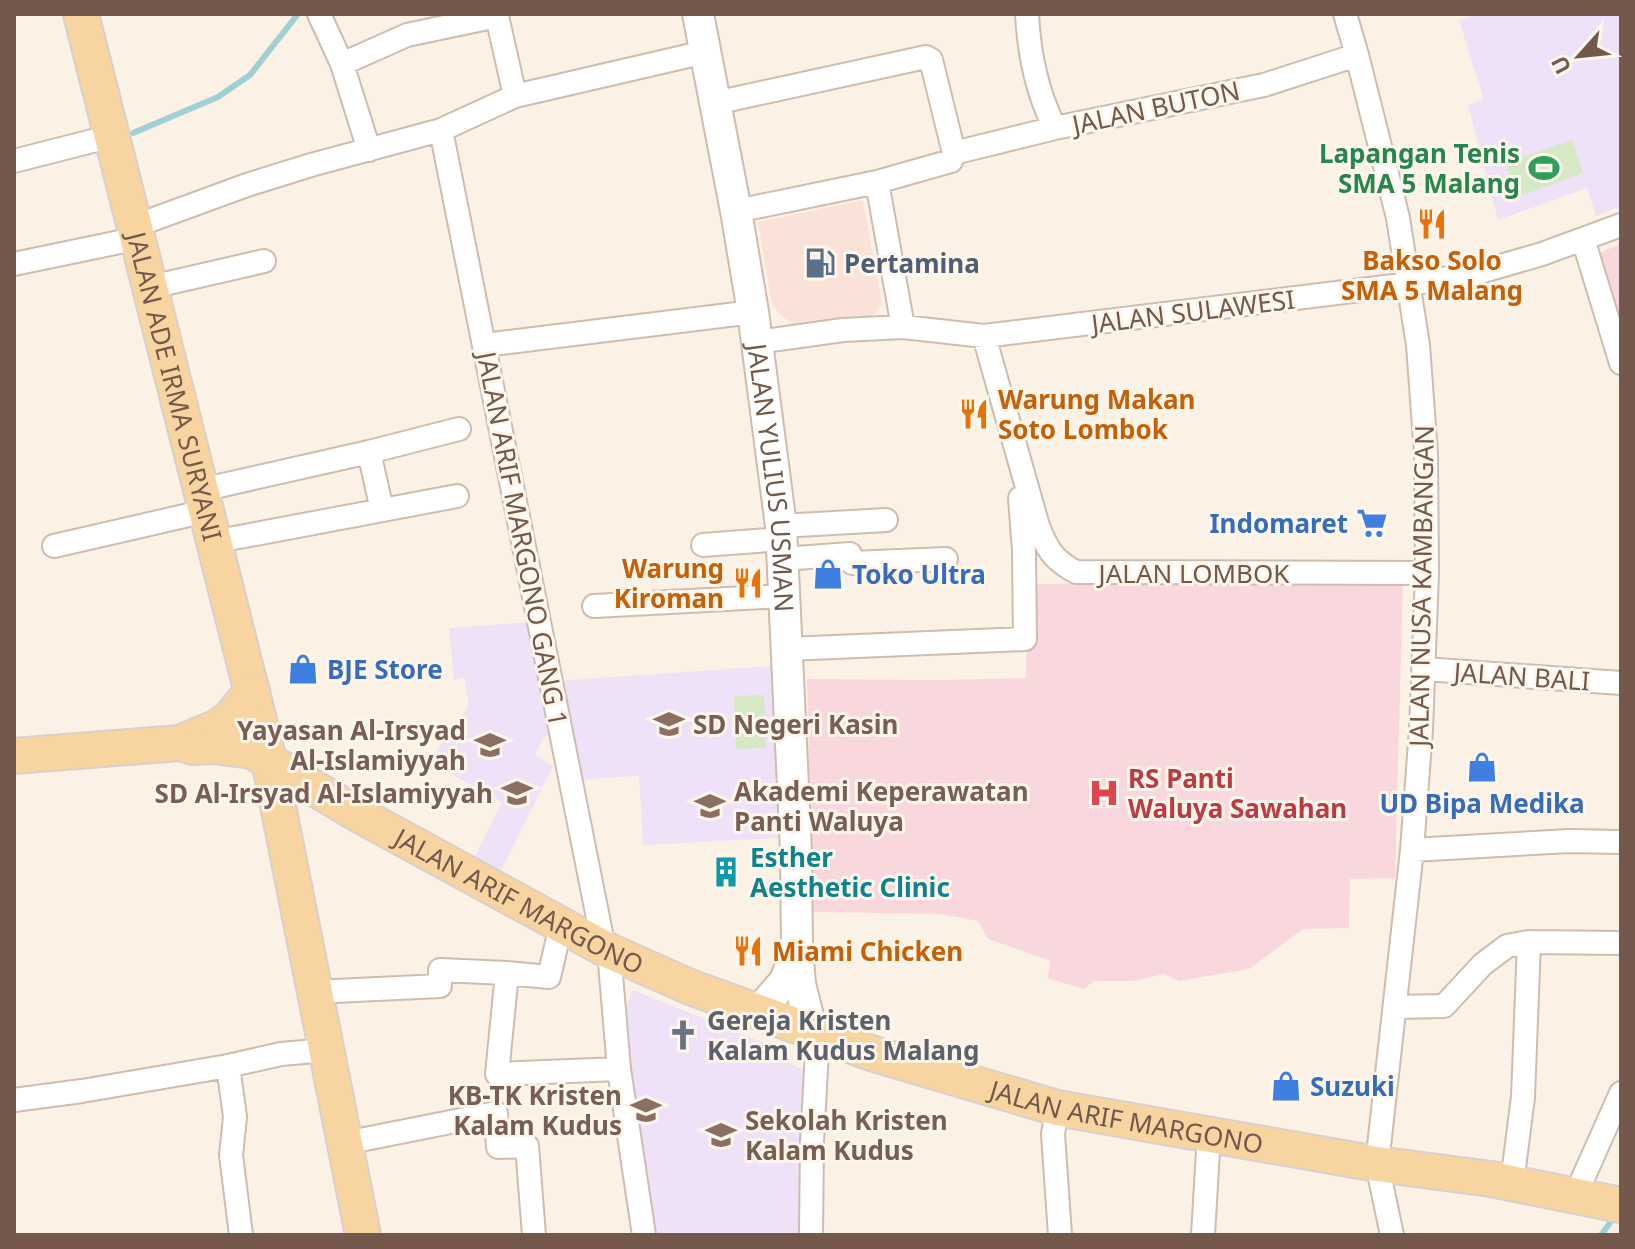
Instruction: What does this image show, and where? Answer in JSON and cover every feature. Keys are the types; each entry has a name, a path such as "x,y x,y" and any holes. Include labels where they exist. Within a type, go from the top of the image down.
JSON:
{"main road":[{"name":"JALAN ADE IRMA SURYANI","path":"81,14 269,760 363,1235"},
{"name":"JALAN YULIUS USMAN","path":"698,14 753,312 782,541 796,852 797,947 800,984 815,1033"},
{"path":"14,756 180,743 218,727 231,717 252,691"},
{"name":"JALAN ARIF MARGONO","path":"180,743 193,747 214,746 252,751 356,813 606,949 690,987 871,1053 1057,1108 1377,1164 1512,1183 1621,1205"},
{"name":"JALAN YULIUS USMAN","path":"757,1013 785,981 797,947"}],"street":[{"path":"319,14 342,64 369,150"},
{"path":"1027,14 1037,84 1055,128"},
{"name":"JALAN NUSA KAMBANGAN","path":"1345,14 1398,218 1418,345 1426,454 1424,669 1412,850 1377,1164 1392,1235"},
{"path":"342,64 407,35 497,16 515,96"},
{"path":"14,264 137,232 247,185 441,130 515,96 705,52"},
{"name":"JALAN BUTON","path":"877,182 951,161 954,153 1055,128 1264,85 1357,55"},
{"path":"715,103 926,57 931,60 954,153"},
{"name":"JALAN ARIF MARGONO GANG 1","path":"441,130 606,949 619,1069 644,1235"},
{"path":"14,161 112,136"},
{"path":"736,211 877,182 903,327"},
{"name":"JALAN SULAWESI","path":"757,342 843,330 903,327 984,336 1410,284 1473,274 1542,254 1621,225"},
{"path":"1583,239 1621,363"},
{"path":"151,287 264,261"},
{"path":"485,345 753,312"},
{"path":"984,336 1047,549 1024,551"},
{"path":"54,546 207,514 369,452 459,429"},
{"path":"369,452 382,510"},
{"path":"787,649 1025,639 1024,551 1016,452"},
{"path":"207,514 382,510 457,496"},
{"path":"703,545 782,541 886,520"},
{"path":"782,541 850,554 852,563 946,559"},
{"name":"JALAN LOMBOK","path":"1047,549 1061,565 1076,572 1427,573"},
{"path":"594,606 785,596"},
{"name":"JALAN BALI","path":"1424,669 1621,683"},
{"path":"1412,850 1569,841 1621,842"},
{"path":"314,992 440,986 440,970 549,977 561,925"},
{"path":"1395,1007 1444,1006 1483,964 1507,946 1529,942 1621,943"},
{"path":"1512,1183 1523,1097 1529,942"},
{"path":"507,973 497,1074 619,1069"},
{"path":"811,1235 815,1033"},
{"path":"14,1100 228,1066 281,1054 326,1050"},
{"path":"228,1066 235,1117 231,1155 241,1235"},
{"path":"1575,1196 1621,1093"},
{"path":"1057,1108 1053,1134 1060,1235"},
{"path":"345,1143 496,1113 498,1147 527,1146 534,1235"},
{"path":"1203,1235 1209,1134"}],"shaded area":[{"path":"1479,14 1621,14 1621,206 1596,216 1587,188 1498,220 1468,105 1484,100 1459,20"},
{"name":"Pertamina","path":"863,200 882,304 866,324 811,331 794,325 772,305 758,222"},
{"path":"1621,244 1621,333 1600,254"},
{"name":"RS Panti Waluya Sawahan","path":"1403,581 1395,878 1350,879 1349,928 1303,929 1249,969 1179,981 1164,974 1132,981 1094,981 1084,989 1047,978 1051,961 988,939 978,921 940,914 813,912 807,679 1026,678 1027,584"},
{"name":"Yayasan Al-Irsyad Al-Islamiyyah","path":"529,622 552,734 545,736 535,755 553,766 499,875 473,860 502,802 431,763 447,732 453,734 469,704 464,678 454,680 449,628"},
{"name":"SD Negeri Kasin","path":"772,666 781,838 643,845 639,776 575,780 555,681"},
{"name":"Sekolah Kristen Kalam Kudus","path":"633,990 784,1051 781,1059 808,1072 805,1235 649,1235 618,1028"}],"green space":[{"name":"Lapangan Tenis SMA 5 Malang","path":"1572,140 1583,173 1517,197 1505,163"},
{"path":"764,695 766,748 736,749 734,696"}],"waterway":[{"path":"133,133 218,97 250,75 298,14"},
{"path":"1601,1235 1613,1214"}],"place":[{"name":"Lapangan Tenis SMA 5 Malang","path":"1544,168"},
{"name":"Bakso Solo SMA 5 Malang","path":"1432,224"},
{"name":"Pertamina","path":"820,263"},
{"name":"Warung Makan Soto Lombok","path":"974,414"},
{"name":"Indomaret","path":"1372,523"},
{"name":"Toko Ultra","path":"828,574"},
{"name":"Warung Kiroman","path":"748,583"},
{"name":"BJE Store","path":"303,669"},
{"name":"SD Negeri Kasin","path":"669,724"},
{"name":"Yayasan Al-Irsyad Al-Islamiyyah","path":"490,745"},
{"name":"UD Bipa Medika","path":"1482,767"},
{"name":"SD Al-Irsyad Al-Islamiyyah","path":"517,793"},
{"name":"RS Panti Waluya Sawahan","path":"1104,793"},
{"name":"Akademi Keperawatan Panti Waluya","path":"710,806"},
{"name":"Esther Aesthetic Clinic","path":"726,872"},
{"name":"Miami Chicken","path":"748,951"},
{"name":"Gereja Kristen Kalam Kudus Malang","path":"683,1035"},
{"name":"Suzuki","path":"1286,1086"},
{"name":"KB-TK Kristen Kalam Kudus","path":"646,1110"},
{"name":"Sekolah Kristen Kalam Kudus","path":"721,1135"}]}
